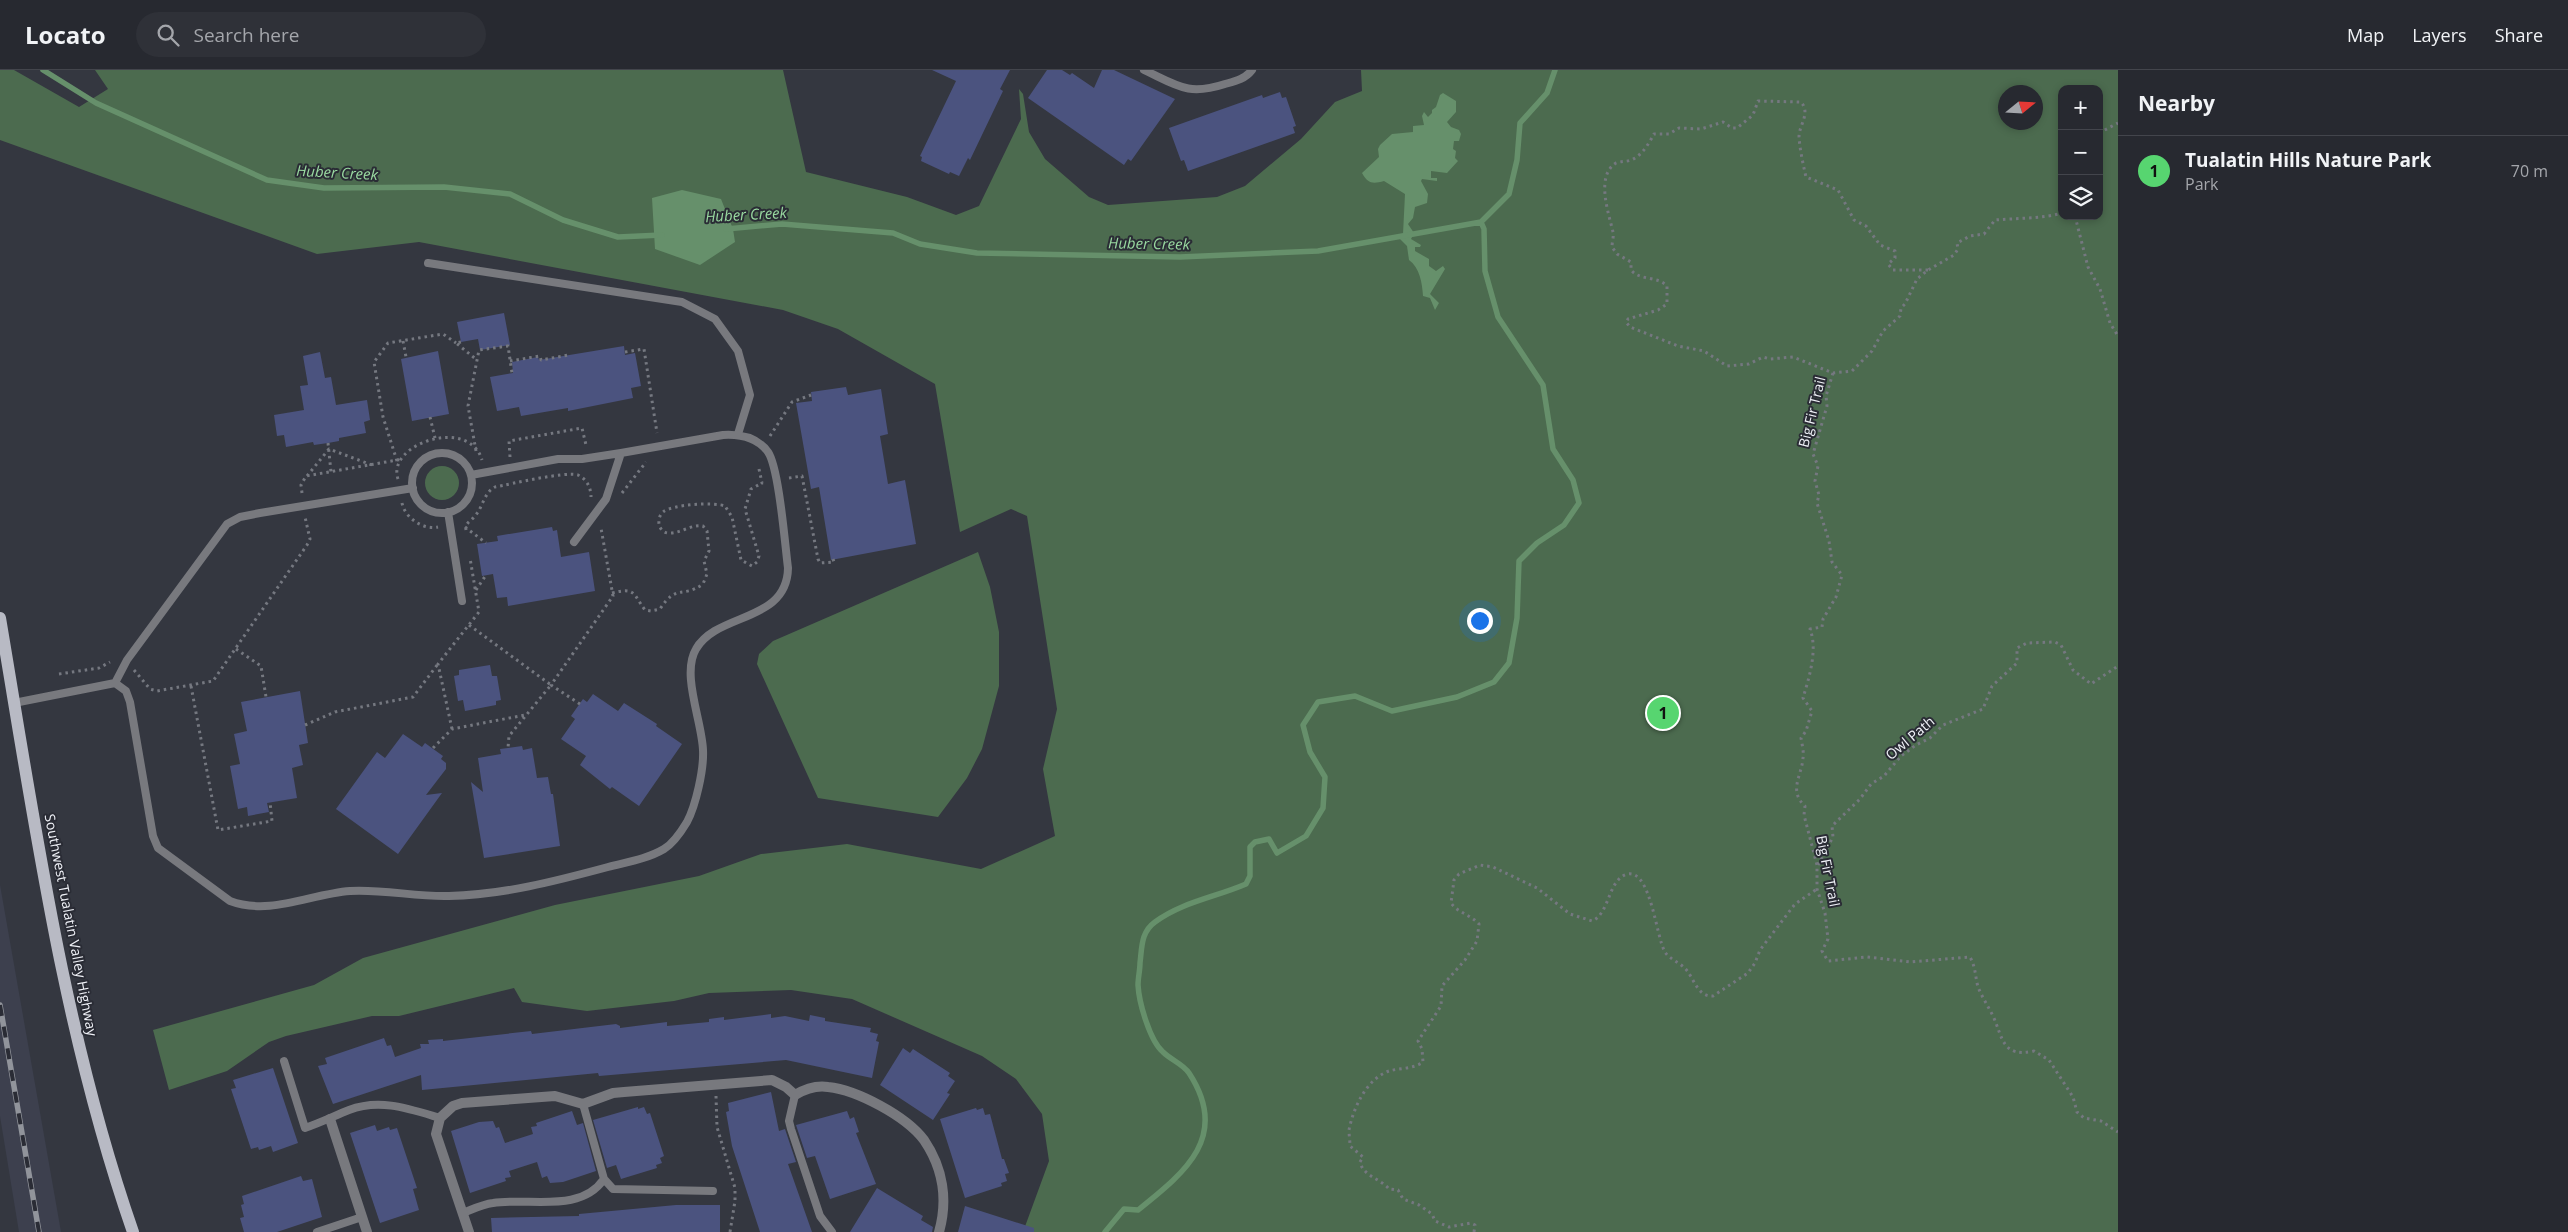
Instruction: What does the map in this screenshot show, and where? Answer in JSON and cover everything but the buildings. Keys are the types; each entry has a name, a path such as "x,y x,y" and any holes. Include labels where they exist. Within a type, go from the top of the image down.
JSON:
{"main road":[{"name":"Southwest Tualatin Valley Highway","path":"0,618 49,906 72,1020 109,1158 133,1232"}],"street":[{"path":"469,1232 436,1134 440,1118 453,1106 462,1103 555,1096 583,1104 613,1093 715,1083 772,1080 786,1087 795,1095 816,1087 838,1089 867,1098 914,1130 929,1150 944,1189 944,1216 940,1232"},
{"path":"330,1119 367,1232"}],"lane":[{"path":"1144,70 1183,88 1196,91 1240,80 1252,70"},
{"path":"428,263 682,302 715,319 738,351 750,395 738,434"},
{"path":"14,704 115,683 126,691 130,702 153,836 158,848 230,901 241,905 270,906 347,891 368,890 418,896 490,893 545,882 639,859 666,848 677,838 688,821 699,784 704,751 691,672 696,648 713,633 765,608 781,595 788,582 788,568 776,480 768,453 759,443 738,434 723,434 621,453 582,459 558,459 471,475"},
{"path":"574,542 606,499 621,453"},
{"path":"436,454 455,456 465,464 471,475 471,489 465,501 448,512 436,512 425,507 417,499 413,488 414,475 419,464 436,454"},
{"path":"115,683 127,660 228,524 240,517 413,488"},
{"path":"448,512 462,601"},
{"path":"284,1062 306,1128 354,1109 390,1104 440,1118"},
{"path":"795,1095 789,1121 791,1129 818,1211 832,1232"},
{"path":"583,1104 604,1179 613,1190 713,1191"},
{"path":"463,1213 492,1203 581,1198 594,1191 604,1179"},
{"path":"317,1232 362,1217"}],"path":[{"path":"1834,373 1793,357 1770,359 1763,357 1749,364 1727,366 1704,351 1678,346 1630,326 1626,322 1628,319 1658,310 1669,300 1665,284 1635,275 1631,270 1631,262 1617,254 1612,247 1614,233 1604,201 1606,193 1605,180 1612,167 1618,162 1634,159 1647,147 1654,134 1669,134 1679,128 1702,129 1723,122 1732,128 1737,128 1753,115 1758,102 1801,102 1805,107 1799,136 1806,177 1838,190 1854,220 1866,226 1880,245 1895,251 1895,258 1888,264 1893,270 1928,270"},
{"path":"2103,131 2118,123"},
{"name":"Big Fir Trail","path":"2058,214 2049,217 2035,216 1995,220 1984,234 1970,236 1957,243 1958,249 1954,255 1928,270 1917,280 1901,308 1900,316 1883,331 1872,351 1852,370 1834,373 1826,396 1827,406 1812,454 1818,466 1815,481 1818,495 1817,503 1829,541 1832,562 1842,575 1836,597 1822,627 1810,630 1814,639 1809,677 1803,698 1812,710 1806,731 1801,738 1803,758 1796,780 1799,801 1805,806 1804,815 1817,866 1817,889 1825,913 1828,939 1822,951 1828,961 1867,957 1910,962 1970,957 1976,967 1978,987 2003,1043 2010,1050 2019,1053 2034,1051 2049,1060 2072,1096 2077,1112 2084,1118 2101,1121 2118,1132"},
{"path":"2076,220 2088,267 2100,289 2110,323 2118,336"},
{"path":"399,466 383,416 374,362 388,343 443,334 478,360"},
{"path":"403,341 406,357"},
{"path":"456,343 461,342"},
{"path":"476,452 468,406 479,350 508,346 512,373"},
{"path":"625,352 644,350 657,433"},
{"path":"510,361 540,356 541,360 569,356"},
{"path":"772,438 769,435 792,402 811,396"},
{"path":"430,417 435,438"},
{"path":"504,459 509,458 509,441 582,428 585,445 594,444"},
{"path":"648,434 666,431"},
{"path":"471,520 430,528 418,524 404,511 401,490 396,475 403,459 416,445 442,436 466,442 481,456 489,460"},
{"path":"328,443 331,472"},
{"path":"329,449 372,465"},
{"path":"59,674 99,668 108,664 118,651 150,689 166,691 213,681 307,545 310,538 303,506 301,485 306,476 329,449"},
{"path":"481,456 488,492"},
{"path":"306,476 403,459"},
{"path":"619,499 640,467 647,461"},
{"path":"758,465 762,483"},
{"path":"787,471 788,479"},
{"path":"465,526 480,509 488,492 495,487 570,474 584,479 590,487 592,502"},
{"path":"612,593 631,591 645,610 651,611 660,609 669,596 674,593 690,592 703,584 706,574 704,561 709,551 707,531 703,526 695,525 669,533 663,531 659,527 659,520 662,513 671,508 714,503 726,506 732,517 741,560 752,566 757,562 758,556 745,509 751,489 762,483 802,476 818,558 820,563 834,562 834,559"},
{"path":"508,748 509,736 551,685 611,600 612,593 601,527 602,522"},
{"path":"465,526 466,536"},
{"path":"465,526 486,543"},
{"path":"305,725 335,712 413,697 479,612 470,554"},
{"path":"476,590 486,575"},
{"path":"469,625 580,704"},
{"name":"Owl Path","path":"1817,866 1832,837 1832,826 1860,800 1871,784 1884,776 1902,756 1916,745 1930,738 1943,725 1983,709 1992,686 2017,663 2017,648 2027,643 2055,642 2061,645 2073,670 2091,684 2118,666"},
{"path":"236,649 261,666 266,696"},
{"path":"438,664 452,729"},
{"path":"192,686 218,830 272,821 270,802"},
{"path":"433,748 452,729 526,715"},
{"path":"208,776 214,774"},
{"path":"1474,1232 1474,1225 1471,1223 1454,1228 1435,1221 1432,1214 1419,1205 1403,1200 1398,1190 1389,1189 1384,1183 1365,1172 1360,1162 1363,1157 1350,1146 1349,1132 1352,1116 1359,1101 1373,1081 1390,1070 1396,1071 1423,1062 1422,1049 1418,1041 1440,1006 1442,986 1465,960 1477,941 1479,924 1470,915 1456,909 1451,903 1454,880 1459,874 1480,865 1493,867 1509,877 1537,888 1570,914 1592,921 1598,918 1617,882 1629,874 1636,875 1642,880 1656,920 1659,940 1666,954 1686,969 1702,993 1707,996 1713,996 1748,973 1756,964 1760,950 1796,904 1817,889"},
{"path":"715,1083 717,1127 736,1202 730,1232"}],"shaded area":[{"path":"0,70 14,70 79,107 108,89 95,70 783,70 806,172 907,197 956,215 979,206 1021,119 1019,89 1023,94 1029,132 1045,159 1089,197 1108,205 1217,197 1245,186 1301,139 1335,102 1362,91 1361,70 2118,70 2118,1232 1023,1232 1049,1161 1042,1114 1016,1079 982,1056 852,999 791,990 709,993 674,1001 587,1011 522,1002 514,988 399,1016 372,1016 286,1036 269,1042 227,1071 169,1090 153,1030 314,985 363,958 555,905 699,876 761,854 847,844 981,869 1055,836 1043,769 1057,709 1027,516 1011,509 960,532 935,384 838,329 783,310 419,242 317,254 0,140","holes":["682,190 655,249 655,236"]},
{"path":"1443,93 1456,101 1456,112 1447,122 1451,127 1459,130 1461,134 1459,141 1454,141 1453,149 1456,151 1455,158 1458,161 1447,173 1431,171 1431,178 1437,178 1437,181 1422,179 1421,181 1428,194 1427,203 1415,207 1413,218 1408,224 1414,233 1411,239 1421,245 1420,247 1415,247 1415,251 1429,259 1429,266 1436,271 1443,266 1445,269 1430,294 1439,303 1435,310 1430,298 1423,296 1418,271 1409,260 1407,246 1400,239 1403,234 1405,194 1384,181 1374,183 1369,181 1362,173 1379,157 1378,149 1380,145 1392,134 1413,132 1413,126 1424,125 1422,116 1424,112 1428,117"},
{"path":"682,190 721,199 733,229 735,242 700,265 655,249 652,198"},
{"path":"442,466 454,471 459,483 454,495 442,500 430,495 425,483 430,471"},
{"path":"978,552 990,587 999,632 999,686 982,749 967,778 938,817 818,798 757,664 759,654 773,641"},
{"path":"0,885 61,1232 19,1232 0,1116"}],"waterway":[{"name":"Huber Creek","path":"43,70 96,103 267,180 324,188 444,187 510,194 563,220 618,237 662,235"},
{"path":"1481,222 1509,194 1517,160 1520,123 1547,93 1555,70"},
{"name":"Huber Creek","path":"726,229 782,224 893,233 920,244 977,253 1180,257 1318,251 1481,222"},
{"path":"1105,1232 1124,1209 1138,1210 1171,1182 1196,1152 1203,1135 1205,1116 1201,1096 1189,1073 1158,1047 1143,1011 1138,982 1142,946 1147,930 1155,922 1176,909 1246,884 1250,876 1250,847 1255,842 1269,839 1277,853 1306,836 1323,808 1325,777 1310,752 1303,725 1318,702 1355,696 1392,711 1457,697 1494,682 1509,663 1517,618 1519,561 1537,543 1564,525 1579,503 1573,480 1553,449 1543,385 1498,317 1485,271 1484,229 1481,222"}],"railway":[{"path":"0,1005 39,1232"}],"place":[{"name":"Tualatin Hills Nature Park","path":"1663,713"}]}
